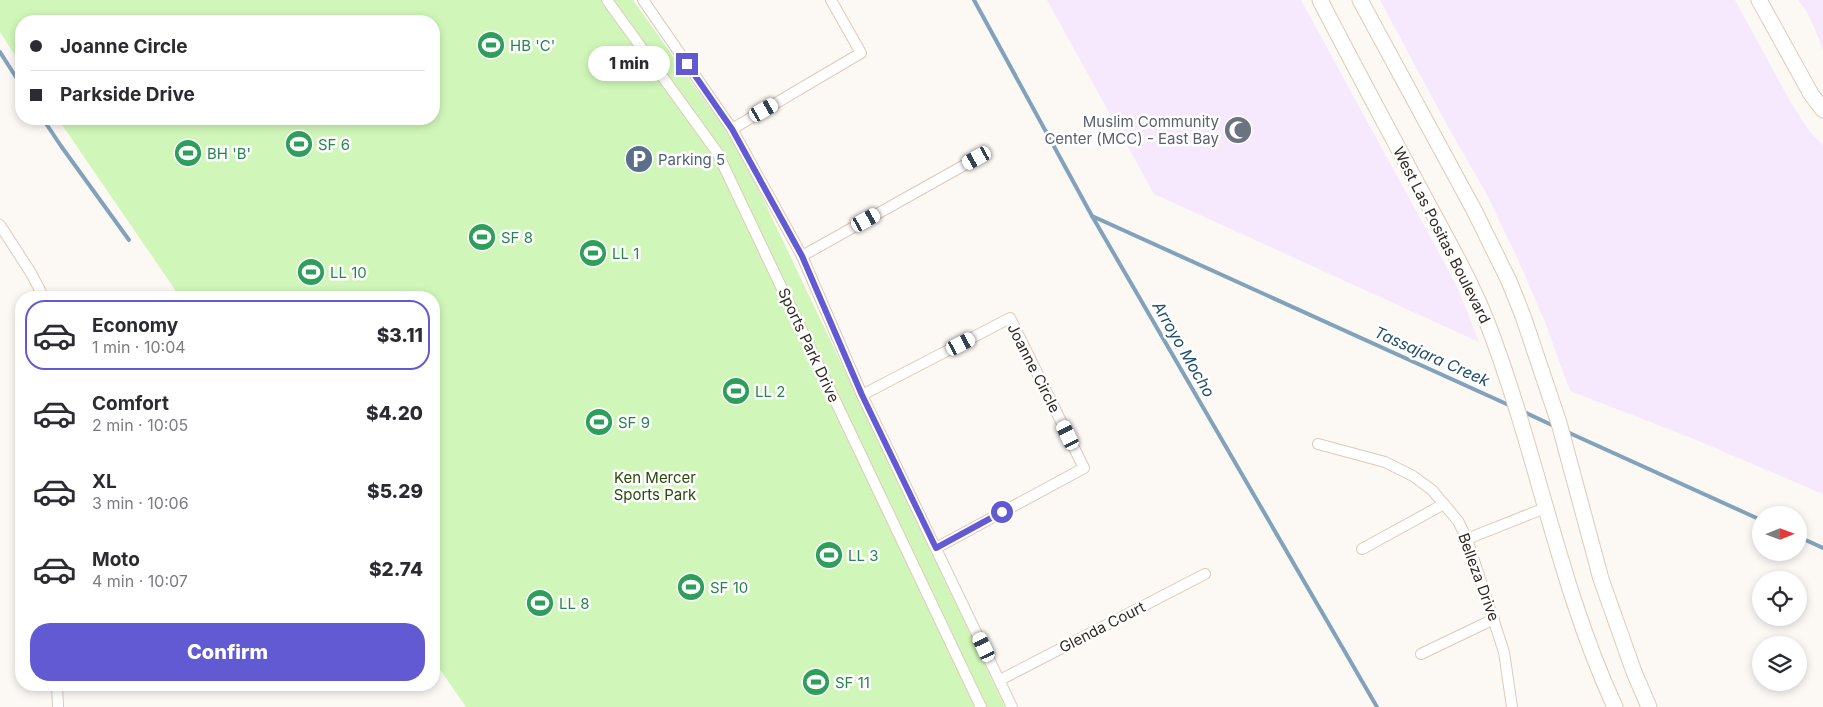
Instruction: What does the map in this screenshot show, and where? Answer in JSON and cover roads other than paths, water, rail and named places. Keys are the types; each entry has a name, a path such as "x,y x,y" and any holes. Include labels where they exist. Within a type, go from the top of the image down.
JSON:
{"main road":[{"name":"West Las Positas Boulevard","path":"1320,0 1451,246 1478,302 1513,393 1545,508 1570,587 1603,682 1615,707"},
{"path":"1360,0 1474,210 1524,316 1572,466 1578,497 1601,579 1634,672 1649,707"},
{"path":"1759,0 1811,94 1823,110"}],"street":[{"name":"Sports Park Drive","path":"607,0 717,152 981,707"},
{"path":"643,0 732,129 802,256 862,395 1012,707"},
{"path":"732,129 861,53 830,0"},
{"path":"802,256 977,158"},
{"path":"0,225 40,291"},
{"name":"Joanne Circle","path":"862,395 1010,318 1084,468 936,548"},
{"name":"Belleza Drive","path":"1318,444 1385,462 1413,476 1432,490 1458,521 1467,539 1504,652 1512,707"},
{"path":"1362,549 1444,504"},
{"path":"1467,539 1545,508"},
{"name":"Glenda Court","path":"1000,680 1205,574"},
{"path":"1420,654 1494,619"},
{"path":"57,691 58,707"}],"waterway":[{"name":"Arroyo Mocho","path":"974,0 1092,216 1377,707"},
{"path":"0,52 15,76"},
{"path":"47,125 129,240"},
{"name":"Tassajara Creek","path":"1092,216 1511,406"},
{"name":"Tassajara Creek","path":"1522,411 1554,426"},
{"name":"Tassajara Creek","path":"1565,431 1752,516"},
{"name":"Tassajara Creek","path":"1808,541 1823,548"}],"place":[{"name":"HB 'C'","path":"491,45"},
{"name":"Muslim Community Center (MCC) - East Bay","path":"1238,130"},
{"name":"SF 6","path":"299,144"},
{"name":"BH 'B'","path":"188,153"},
{"name":"Parking 5","path":"639,159"},
{"name":"SF 8","path":"482,237"},
{"name":"LL 1","path":"593,253"},
{"name":"LL 10","path":"311,272"},
{"name":"LL 2","path":"736,391"},
{"name":"SF 9","path":"599,422"},
{"name":"LL 3","path":"829,555"},
{"name":"SF 10","path":"691,587"},
{"name":"LL 8","path":"540,603"},
{"name":"SF 11","path":"816,682"}],"park label":[{"name":"Ken Mercer Sports Park","path":"655,486"}]}
